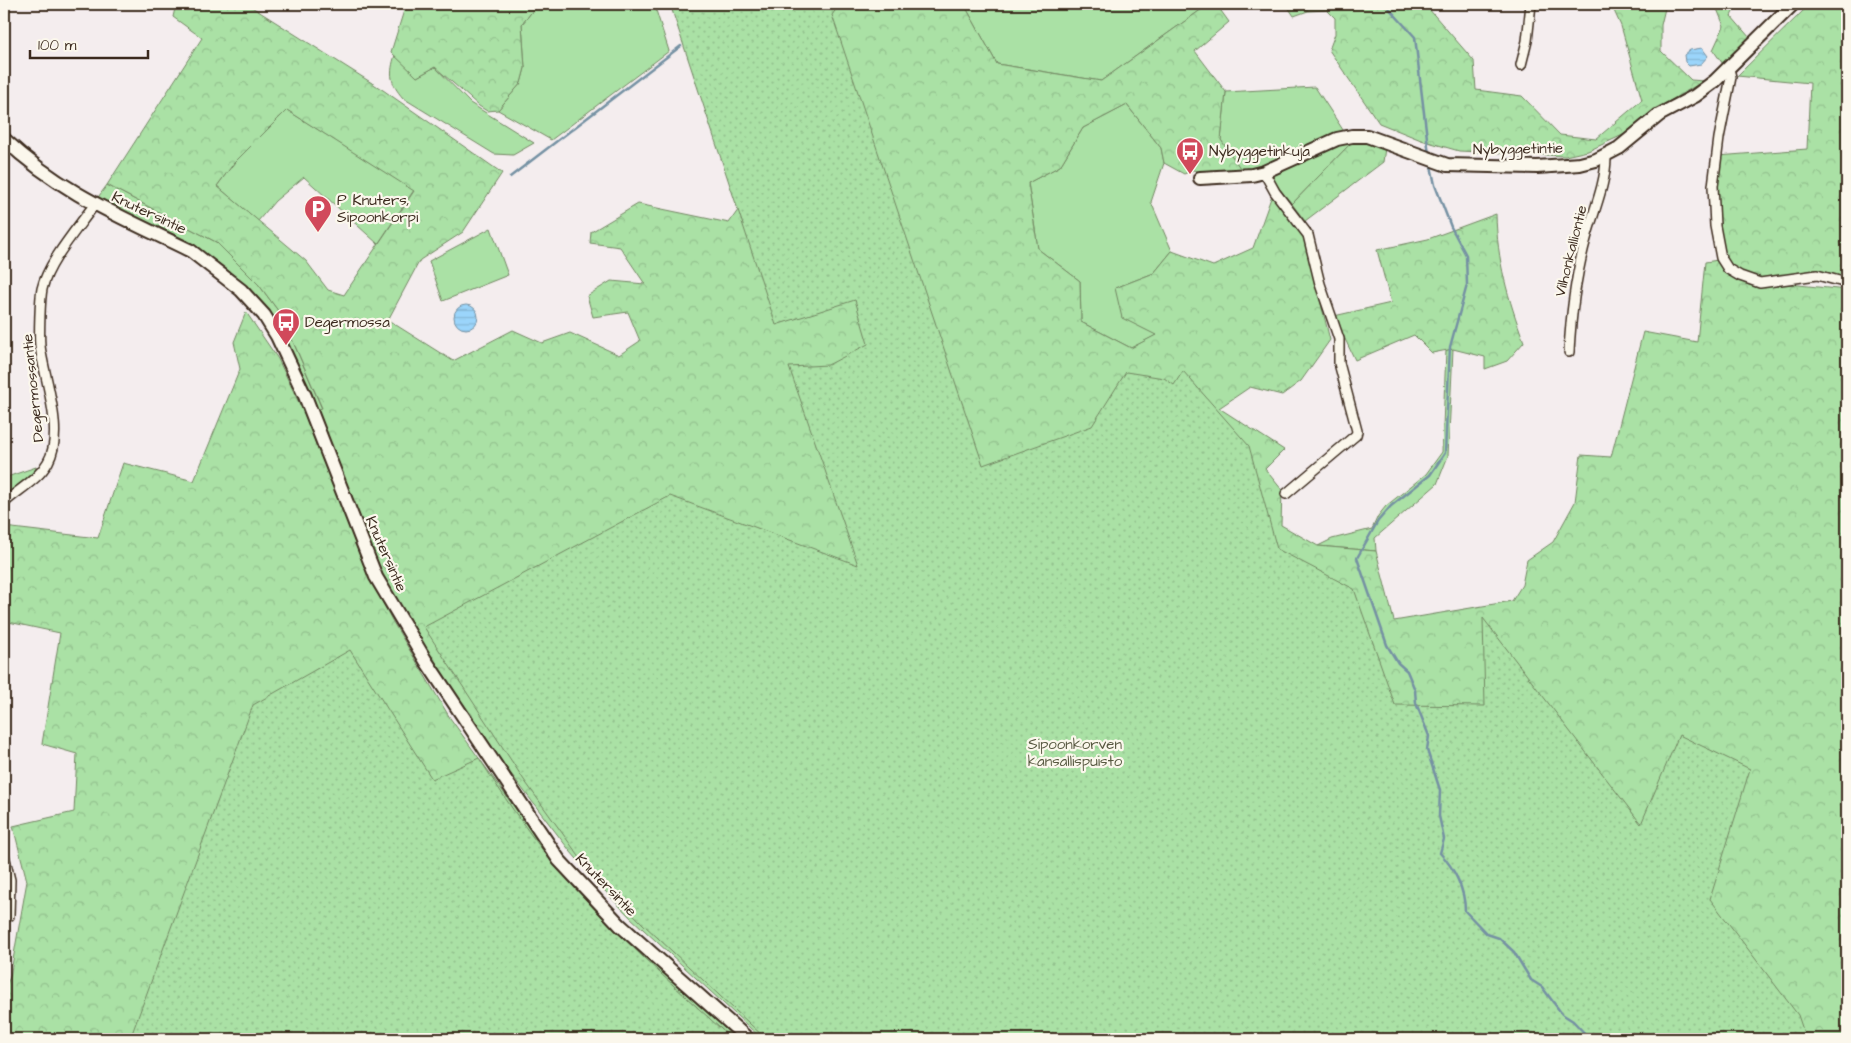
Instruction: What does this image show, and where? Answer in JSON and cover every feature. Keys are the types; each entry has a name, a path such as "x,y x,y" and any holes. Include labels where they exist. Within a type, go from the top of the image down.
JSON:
{"street":[{"path":"1521,65 1527,40 1531,4"},
{"name":"Nybyggetintie","path":"1200,178 1264,172 1337,139 1352,136 1367,136 1447,165 1560,166 1580,164 1606,157 1659,115 1695,96 1729,69 1793,4"},
{"path":"1729,69 1731,77 1719,138 1713,186 1715,226 1721,258 1728,269 1740,276 1760,283 1817,275 1847,283"},
{"name":"Knutersintie","path":"4,139 49,178 94,204 191,251 241,290 264,315 297,376 376,577 426,661 540,832 560,860 620,924 748,1039"},
{"name":"Vilhonkalliontie","path":"1569,352 1571,314 1576,281 1587,234 1598,202 1606,157"},
{"path":"1264,172 1275,192 1308,235 1320,284 1339,339 1339,363 1357,431 1356,434 1286,494"},
{"name":"Degermossantie","path":"4,503 38,476 53,452 52,410 40,345 42,291 52,267 94,204"},
{"path":"4,855 10,880 9,916"}],"green space":[{"path":"176,4 247,4 383,90 502,173 463,232 420,260 388,320 453,361 513,330 542,343 570,333 619,355 640,341 628,312 593,317 587,296 611,281 645,284 620,247 590,243 591,232 638,204 729,223 743,203 743,4 964,4 997,64 1101,81 1209,4 1216,4 1229,22 1195,51 1226,92 1221,140 1242,171 1208,173 1193,170 1184,174 1164,163 1161,148 1127,105 1083,128 1060,166 1028,183 1038,249 1080,281 1081,322 1131,348 1156,335 1122,318 1115,288 1154,273 1172,251 1213,266 1253,248 1272,195 1305,239 1330,340 1301,381 1282,395 1250,387 1219,408 1284,450 1265,469 1282,490 1281,525 1318,546 1376,551 1394,621 1512,601 1522,585 1527,560 1553,542 1575,502 1581,455 1611,457 1643,332 1697,342 1705,262 1718,260 1757,286 1789,284 1847,290 1847,1039 762,1039 630,917 570,851 505,766 431,658 394,599 371,551 316,410 322,408 282,316 259,285 216,242 107,185 202,38 173,17","holes":["287,110 414,191 344,295 328,290 306,261 217,186 234,163"]},
{"path":"406,4 538,4 522,24 525,68 521,83 498,110 487,111 479,106 435,67 417,77 391,52"},
{"path":"538,4 654,4 669,51 551,140 498,110 521,83 525,68 522,24"},
{"name":"Sipoonkorven kansallispuisto","path":"670,4 840,4 832,15 983,465 1092,426 1126,372 1164,378 1174,385 1183,371 1249,446 1277,549 1354,589 1395,705 1485,706 1483,618 1641,824 1679,735 1750,769 1710,899 1798,1015 1806,1039 765,1038 643,924 586,866 524,780 424,627 670,496 858,565 789,367 828,365 868,344 855,300 776,325"},
{"path":"964,4 1209,4 1101,81 997,64"},
{"path":"1286,4 1303,4 1308,11 1294,16"},
{"path":"1303,4 1404,4 1428,8 1474,61 1476,90 1522,96 1560,135 1596,139 1642,100 1621,26 1611,4 1666,4 1661,25 1661,51 1691,80 1704,81 1654,110 1625,134 1588,151 1565,156 1459,151 1421,140 1379,123 1329,50 1335,34 1335,18 1327,10 1308,11"},
{"path":"1715,4 1737,4 1731,16 1750,38 1725,67 1713,50 1724,26"},
{"path":"1810,4 1847,4 1847,280 1814,273 1762,281 1740,274 1724,261 1718,227 1718,156 1807,149 1810,83 1737,76"},
{"path":"395,55 417,77 435,67 470,103 534,143 513,155 494,154 403,98 395,88 391,73"},
{"path":"1315,87 1345,133 1266,167 1242,171 1221,140 1226,92"},
{"path":"1127,105 1161,148 1164,163 1151,202 1172,251 1154,273 1115,288 1157,335 1131,348 1081,322 1080,281 1038,249 1028,183 1060,166 1083,128"},
{"path":"287,110 414,190 378,244 304,177 275,201 258,221 217,186 234,163"},
{"path":"1366,141 1385,148 1383,162 1305,221 1292,204 1351,143"},
{"path":"1351,143 1292,204 1271,178 1272,175 1331,147"},
{"path":"107,185 216,242 259,285 282,316 322,409 316,410 287,345 275,324 246,287 209,257 96,200"},
{"path":"1496,214 1504,279 1524,342 1507,361 1485,369 1485,357 1453,349 1432,353 1414,335 1355,360 1334,316 1391,303 1377,250 1428,239"},
{"path":"491,228 508,275 443,301 429,261"},
{"path":"246,312 278,359 304,413 369,577 393,622 450,718 554,862 618,928 736,1039 4,1039 4,990 10,977 27,881 13,826 74,812 77,754 42,744 60,633 4,621 4,527 98,538 123,463 194,481 240,369 234,342"},
{"path":"1453,349 1448,456 1437,484 1375,538 1376,551 1318,546 1332,539 1372,529 1378,516 1386,506 1426,474 1442,452 1446,350"},
{"path":"36,467 34,486 12,500 4,508 4,478"},
{"path":"350,650 432,779 479,758 533,838 574,887 640,954 732,1039 130,1039 253,705"}],"water":[{"path":"1702,48 1708,56 1701,64 1689,66 1685,62 1684,55 1690,50"},
{"path":"466,305 474,309 478,317 474,325 466,329 458,325 454,317 458,309"}],"waterway":[{"path":"1385,4 1415,37 1429,155"},
{"path":"510,177 681,46"},
{"path":"1431,166 1435,185 1451,227 1466,255 1467,285 1450,347 1445,453 1430,475 1391,506 1378,521 1357,558 1387,645 1398,663 1407,671 1415,690 1416,703 1429,736 1427,750 1440,790 1439,816 1444,839 1440,853 1458,880 1465,903 1465,911 1487,934 1499,938 1514,952 1531,980 1542,987 1562,1014 1573,1021 1590,1039"}],"place":[{"name":"Nybyggetinkuja","path":"1190,175"},
{"name":"P Knuters, Sipoonkorpi","path":"318,233"},
{"name":"Degermossa","path":"286,346"}]}
